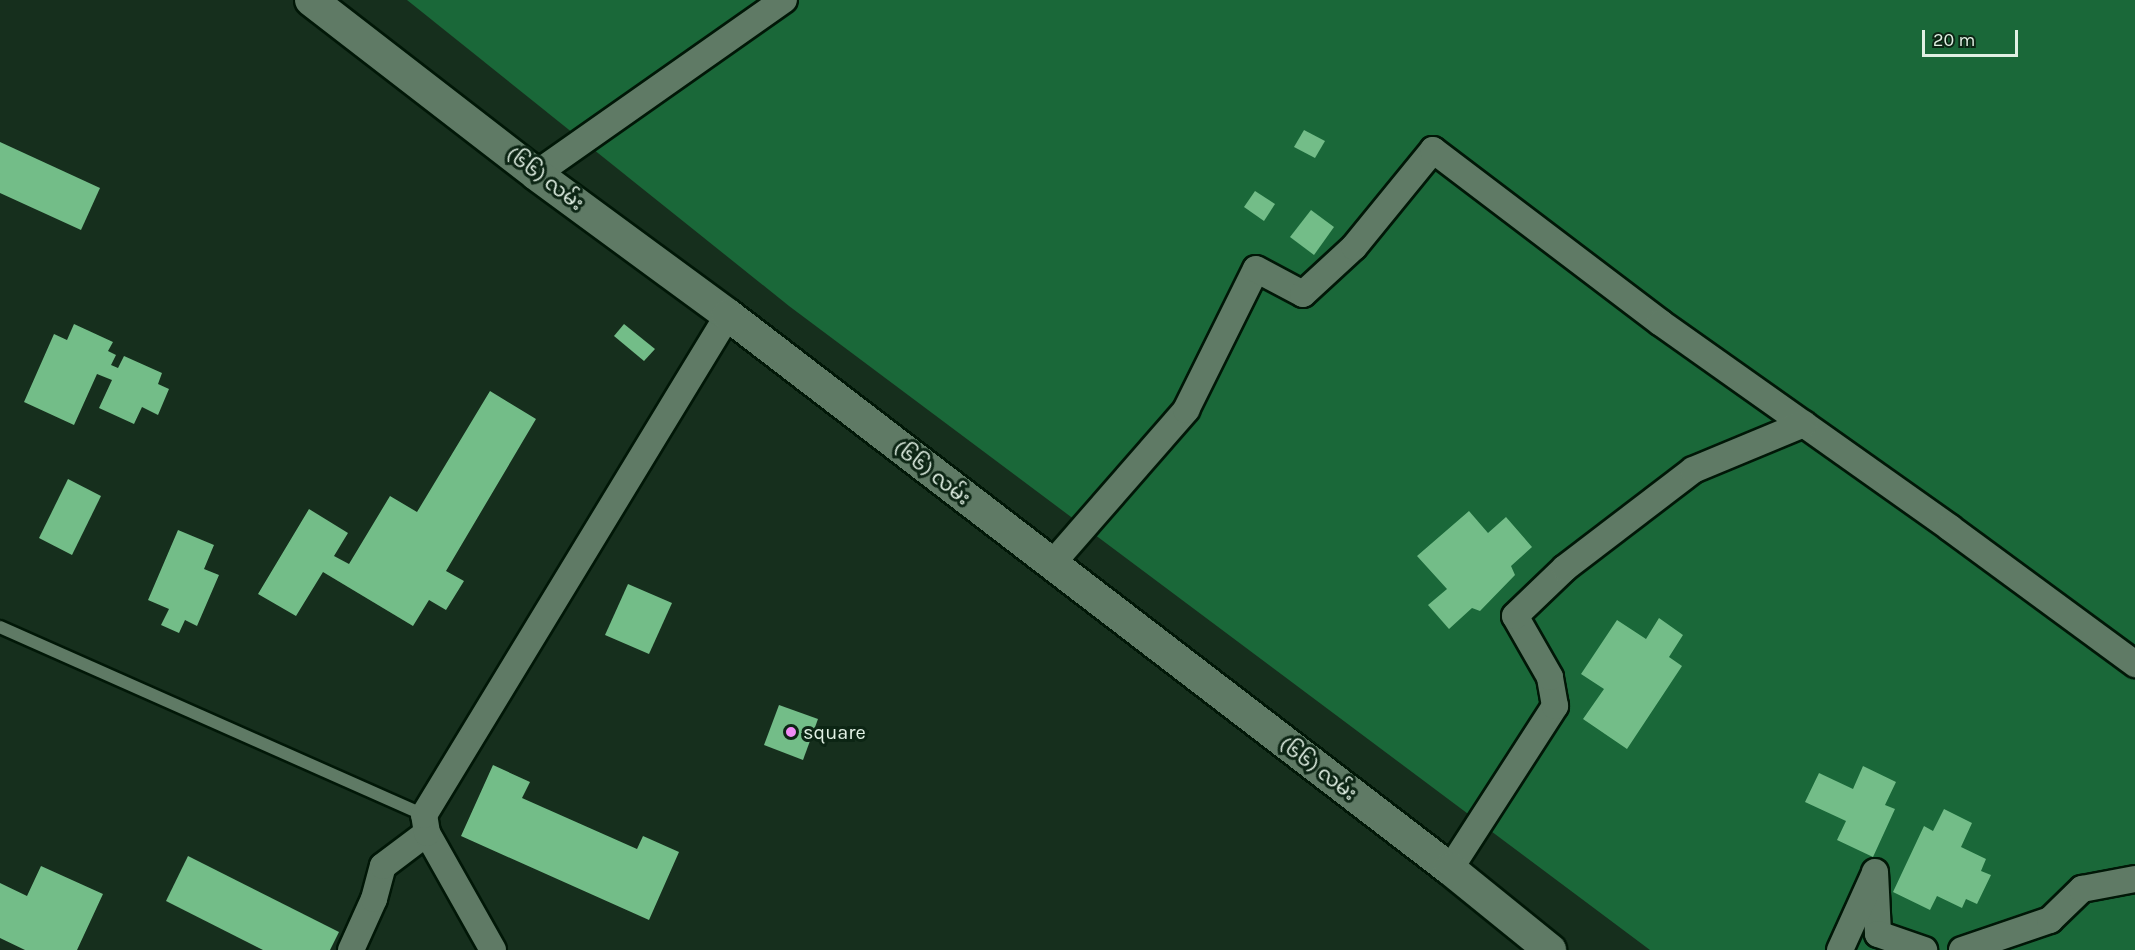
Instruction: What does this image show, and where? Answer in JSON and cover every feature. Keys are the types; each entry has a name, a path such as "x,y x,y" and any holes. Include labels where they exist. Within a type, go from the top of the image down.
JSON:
{"street":[{"name":"(၆၆) လမ်း","path":"311,0 536,174 729,315 1051,565 1450,869 1550,950"},
{"path":"536,174 784,0"},
{"path":"1051,565 1186,410 1256,269 1303,294 1354,247 1433,150 1661,323 2135,664"},
{"path":"351,950 374,899 383,866 425,824 729,315"},
{"path":"1450,869 1554,706 1550,677 1515,616 1565,568 1694,470 1804,424"},
{"path":"425,824 493,950"},
{"path":"1840,950 1875,872 1878,934 1924,950"},
{"path":"1962,950 2050,920 2082,889 2135,879"}],"lane":[{"path":"0,627 425,824"}],"green space":[{"path":"407,0 2135,0 2135,950 1650,950 789,306"}],"building":[{"path":"1304,130 1325,141 1315,158 1294,147"},
{"path":"0,142 100,188 81,230 0,193"},
{"path":"1255,191 1275,204 1264,221 1244,207"},
{"path":"1311,210 1334,227 1314,255 1290,237"},
{"path":"74,324 113,342 108,351 116,355 111,365 118,368 124,356 162,373 158,384 169,389 158,415 142,407 134,424 99,408 112,380 97,374 74,425 24,402 54,334 67,340"},
{"path":"624,324 655,349 644,361 614,336"},
{"path":"490,391 536,419 446,571 464,581 446,610 429,600 413,626 323,572 296,616 258,594 309,509 348,533 334,556 349,564 390,496 417,512"},
{"path":"68,479 101,496 72,555 39,538"},
{"path":"1469,511 1488,533 1506,517 1532,547 1511,566 1515,575 1480,611 1472,608 1449,629 1428,605 1447,589 1417,556"},
{"path":"178,530 214,545 204,569 219,575 197,626 185,620 179,633 161,625 169,609 148,600"},
{"path":"628,584 672,603 649,654 605,635"},
{"path":"1659,618 1683,635 1669,657 1682,666 1627,749 1583,719 1604,689 1581,674 1617,620 1646,639"},
{"name":"square","path":"779,705 818,719 803,760 764,745"},
{"path":"493,765 530,782 522,798 637,849 643,836 679,852 649,920 461,836"},
{"path":"1863,766 1896,782 1885,805 1895,809 1873,857 1837,840 1846,821 1805,802 1819,773 1853,789"},
{"path":"1944,809 1972,823 1961,847 1986,859 1981,871 1991,875 1977,904 1966,899 1962,908 1937,896 1930,910 1893,892 1924,826 1933,831"},
{"path":"188,856 339,932 330,950 263,950 166,901"},
{"path":"41,866 103,894 77,950 25,950 0,938 0,883 27,896"}],"place":[{"name":"square","path":"791,732"}]}
